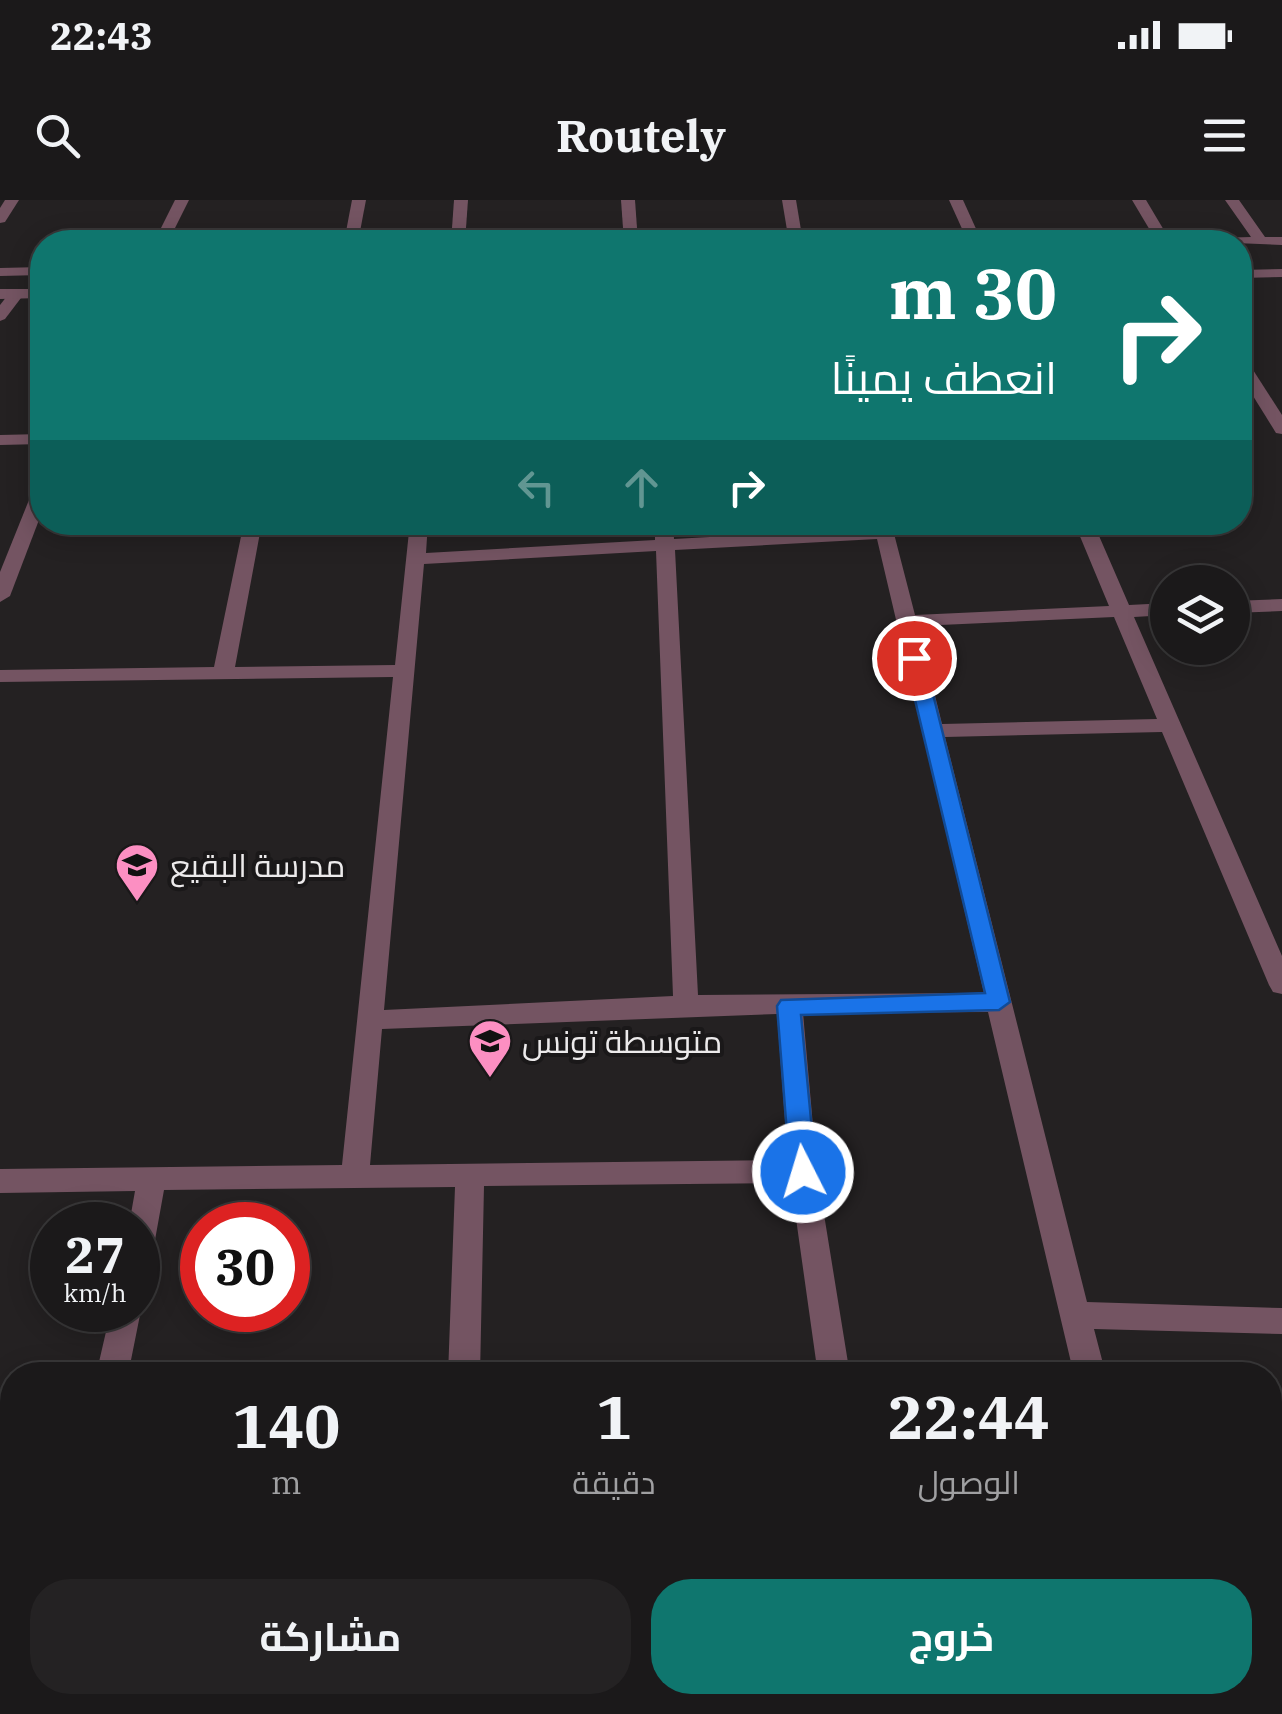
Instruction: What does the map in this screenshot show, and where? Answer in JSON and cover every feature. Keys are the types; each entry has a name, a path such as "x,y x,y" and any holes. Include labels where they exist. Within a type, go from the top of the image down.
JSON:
{"street":[{"path":"0,220 12,200"},
{"path":"167,230 182,200"},
{"path":"353,230 359,200"},
{"path":"459,230 461,200"},
{"path":"628,200 630,230"},
{"path":"789,200 794,230"},
{"path":"956,200 970,230"},
{"path":"1138,200 1157,230"},
{"path":"1232,200 1261,241"},
{"path":"1252,241 1282,241"},
{"path":"0,272 30,271"},
{"path":"1252,274 1282,273"},
{"path":"0,316 8,294"},
{"path":"1252,381 1282,429"},
{"path":"0,440 30,439"},
{"path":"0,596 30,520"},
{"path":"223,673 250,535"},
{"path":"355,1176 417,535"},
{"path":"415,559 654,535"},
{"path":"664,535 686,1004"},
{"path":"885,535 1087,1362"},
{"path":"1089,535 1282,985"},
{"path":"1250,606 1282,605"},
{"path":"906,621 1150,609"},
{"path":"0,676 404,671"},
{"path":"932,731 1172,725"},
{"path":"370,1020 686,1004 999,1002"},
{"path":"789,1006 803,1172 832,1362"},
{"path":"0,1181 803,1172"},
{"path":"464,1362 470,1175"},
{"path":"148,1202 152,1179"},
{"path":"1075,1314 1282,1321"},
{"path":"115,1362 121,1332"}],"place":[{"name":"مدرسة البقيع","path":"137,903"},
{"name":"متوسطة تونس","path":"490,1079"}],"route":[{"path":"803,1172 789,1006 999,1002 914,658"}]}
